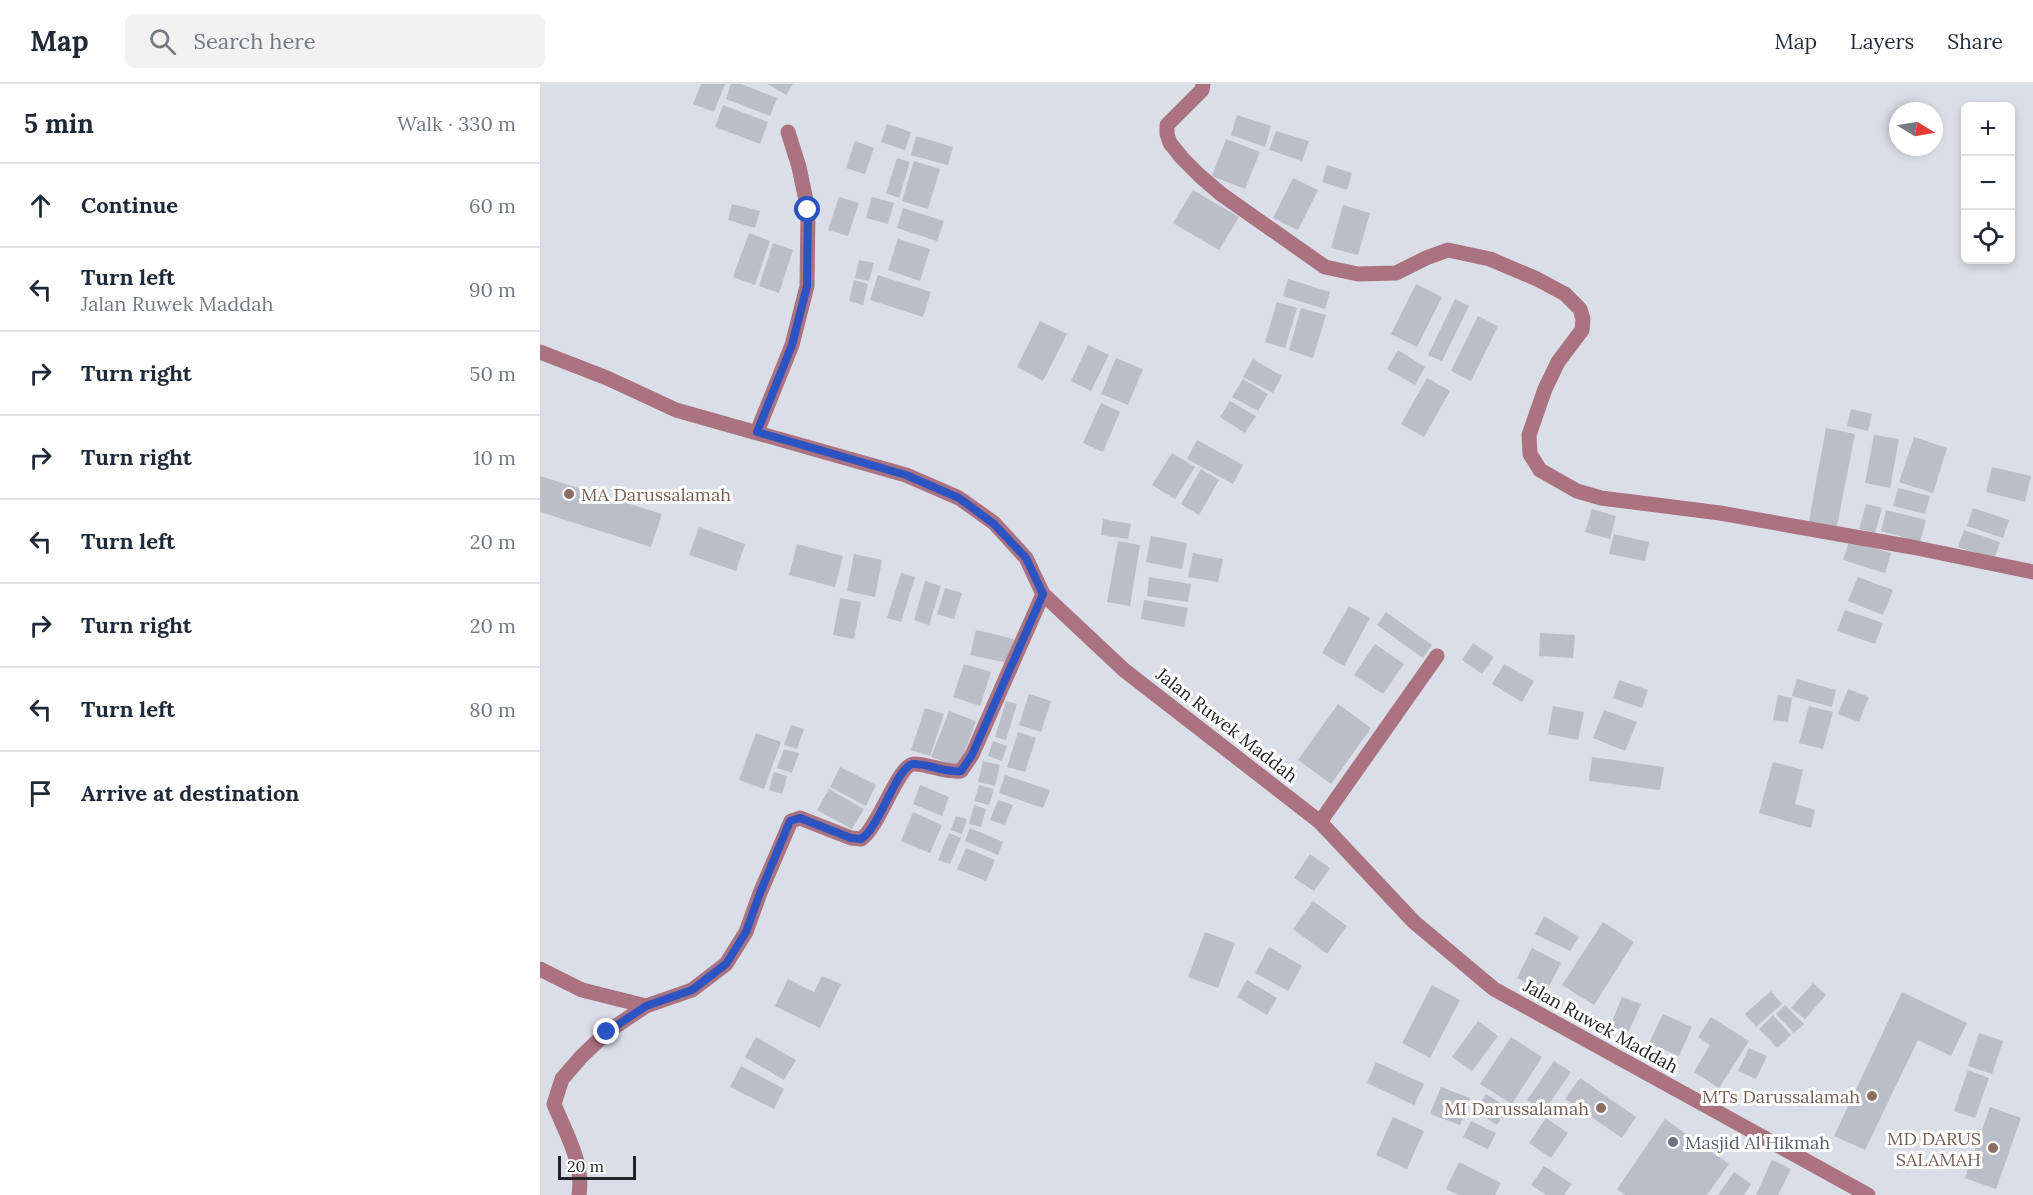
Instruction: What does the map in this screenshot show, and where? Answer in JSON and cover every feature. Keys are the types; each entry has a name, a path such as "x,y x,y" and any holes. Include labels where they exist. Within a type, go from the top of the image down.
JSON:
{"street":[{"path":"1203,84 1202,90 1167,125 1170,142 1182,158 1221,194 1325,267 1358,274 1396,273 1448,250 1490,259 1537,279 1565,294 1580,309 1583,319 1582,330 1557,362 1529,435 1530,454 1540,470 1577,491 1601,498 1720,513 1912,547 2033,572"},
{"path":"757,432 792,345 807,286 808,210 799,167 788,132"},
{"name":"Jalan Ruwek Maddah","path":"540,352 607,378 676,410 906,475 959,498 994,524 1026,558 1043,594 1124,670 1320,822 1414,922 1494,989 1868,1195"},
{"path":"579,1195 577,1157 554,1104 562,1079 607,1032 646,1006 692,990 726,964 746,932 790,821 800,818 851,838 861,839 867,836 902,772 908,766 914,764 950,772 961,771 972,755 1043,594"},
{"path":"1320,822 1437,656"},
{"path":"540,969 582,990 646,1006"}],"building":[{"path":"701,84 725,84 714,112 693,104"},
{"path":"731,84 741,84 777,98 770,116 726,99"},
{"path":"767,84 793,84 786,95"},
{"path":"723,105 768,122 760,144 715,127"},
{"path":"1237,115 1271,126 1265,147 1231,135"},
{"path":"887,124 911,132 905,150 881,142"},
{"path":"1276,131 1309,141 1302,161 1269,150"},
{"path":"916,136 953,147 948,165 911,155"},
{"path":"1226,139 1260,152 1245,189 1212,176"},
{"path":"855,141 874,148 865,174 846,168"},
{"path":"897,158 910,162 899,198 886,193"},
{"path":"914,161 940,169 928,209 902,201"},
{"path":"1327,165 1352,173 1347,190 1322,182"},
{"path":"1293,178 1318,190 1298,230 1273,218"},
{"path":"1193,190 1239,217 1219,250 1173,223"},
{"path":"839,197 859,203 848,236 828,230"},
{"path":"872,197 894,203 888,224 866,218"},
{"path":"732,204 760,211 755,228 728,220"},
{"path":"1343,205 1370,213 1358,255 1331,248"},
{"path":"903,208 944,221 937,241 897,228"},
{"path":"749,233 770,241 755,285 733,277"},
{"path":"898,239 930,249 920,281 888,270"},
{"path":"773,243 793,250 779,293 759,286"},
{"path":"859,260 874,263 869,281 855,278"},
{"path":"878,275 931,292 923,317 870,300"},
{"path":"1288,279 1330,292 1325,309 1283,296"},
{"path":"854,280 868,284 863,305 849,301"},
{"path":"1416,284 1442,297 1417,347 1391,334"},
{"path":"1455,299 1469,306 1442,361 1428,355"},
{"path":"1277,302 1297,308 1285,348 1265,342"},
{"path":"1301,308 1326,315 1313,358 1289,350"},
{"path":"1478,316 1498,326 1471,381 1451,371"},
{"path":"1040,321 1067,334 1043,381 1017,367"},
{"path":"1088,345 1109,355 1091,391 1071,381"},
{"path":"1398,350 1425,367 1415,385 1387,369"},
{"path":"1116,358 1143,369 1128,405 1101,394"},
{"path":"1253,359 1282,376 1273,393 1243,377"},
{"path":"1427,378 1450,391 1424,437 1401,424"},
{"path":"1243,379 1268,394 1258,411 1232,397"},
{"path":"1230,401 1256,416 1245,433 1220,417"},
{"path":"1101,403 1120,412 1103,452 1083,443"},
{"path":"1851,409 1872,414 1868,431 1847,426"},
{"path":"1826,428 1855,434 1836,531 1808,526"},
{"path":"1874,435 1899,439 1890,488 1865,483"},
{"path":"1914,437 1947,448 1933,493 1899,482"},
{"path":"1197,440 1243,465 1233,484 1187,459"},
{"path":"1172,453 1195,467 1175,499 1152,485"},
{"path":"1992,467 2031,476 2025,502 1986,492"},
{"path":"1201,469 1219,480 1199,515 1181,504"},
{"name":"MA Darussalamah","path":"540,476 662,514 651,547 540,512"},
{"path":"1898,488 1930,496 1925,514 1893,506"},
{"path":"1866,504 1882,508 1875,533 1859,529"},
{"path":"1973,508 2009,520 2003,538 1967,526"},
{"path":"1592,509 1616,516 1610,539 1585,532"},
{"path":"1886,510 1926,520 1920,542 1881,531"},
{"path":"1103,519 1131,524 1128,539 1101,535"},
{"path":"699,527 745,544 736,571 689,555"},
{"path":"1964,530 2000,542 1994,560 1958,547"},
{"path":"1614,534 1649,542 1645,561 1609,554"},
{"path":"1151,536 1187,543 1182,569 1146,562"},
{"path":"1118,541 1140,545 1130,606 1107,602"},
{"path":"1849,541 1891,553 1885,573 1843,560"},
{"path":"797,544 843,556 835,587 789,575"},
{"path":"1193,553 1223,559 1218,582 1188,577"},
{"path":"854,554 882,560 875,597 847,591"},
{"path":"901,573 915,577 901,622 887,618"},
{"path":"1149,577 1191,584 1188,602 1147,596"},
{"path":"1858,577 1893,590 1883,615 1848,601"},
{"path":"925,581 941,586 929,625 914,620"},
{"path":"945,588 962,593 954,619 937,614"},
{"path":"840,598 861,602 854,639 833,635"},
{"path":"1144,600 1188,608 1184,627 1141,619"},
{"path":"1349,606 1370,618 1344,666 1322,653"},
{"path":"1845,610 1883,623 1875,644 1837,631"},
{"path":"1386,612 1432,645 1423,658 1377,625"},
{"path":"976,630 1014,639 1008,663 970,655"},
{"path":"1540,633 1575,635 1573,658 1539,656"},
{"path":"1473,643 1494,657 1482,674 1462,660"},
{"path":"1375,644 1404,664 1383,694 1354,675"},
{"path":"964,664 991,672 980,706 953,697"},
{"path":"1504,664 1534,681 1522,702 1492,684"},
{"path":"1797,679 1836,690 1832,707 1792,696"},
{"path":"1619,680 1648,690 1642,708 1613,698"},
{"path":"1848,689 1869,697 1859,722 1838,714"},
{"path":"1029,694 1051,701 1041,732 1019,725"},
{"path":"1778,695 1792,698 1788,722 1773,720"},
{"path":"1006,701 1017,704 1006,740 995,737"},
{"path":"1338,704 1371,728 1331,784 1298,760"},
{"path":"1553,706 1584,712 1578,740 1548,734"},
{"path":"1809,706 1833,712 1823,749 1799,743"},
{"path":"925,708 944,714 930,756 911,750"},
{"path":"1604,710 1637,722 1625,751 1593,738"},
{"path":"949,711 976,721 959,767 931,757"},
{"path":"791,725 804,729 797,749 784,745"},
{"path":"1018,732 1036,738 1025,772 1007,767"},
{"path":"756,733 781,742 764,789 739,780"},
{"path":"993,741 1007,746 1002,761 988,756"},
{"path":"784,749 799,753 792,773 777,768"},
{"path":"1592,757 1664,767 1660,790 1589,781"},
{"path":"983,761 1000,765 995,786 978,782"},
{"path":"1773,762 1803,770 1795,804 1815,810 1811,828 1759,813"},
{"path":"840,767 876,785 866,806 830,787"},
{"path":"774,772 787,776 782,794 769,790"},
{"path":"1005,775 1050,790 1043,808 999,793"},
{"path":"920,785 949,797 942,816 913,804"},
{"path":"979,785 994,789 989,805 974,801"},
{"path":"829,789 864,809 852,829 817,810"},
{"path":"998,800 1013,805 1005,825 990,820"},
{"path":"974,805 986,809 981,827 969,824"},
{"path":"913,812 942,825 930,853 901,841"},
{"path":"956,816 967,819 962,834 951,830"},
{"path":"970,828 1003,842 998,855 965,841"},
{"path":"949,833 961,838 950,864 938,860"},
{"path":"966,848 995,860 986,881 957,869"},
{"path":"1310,854 1330,868 1314,891 1294,878"},
{"path":"1313,901 1347,926 1327,954 1293,929"},
{"path":"1544,916 1579,937 1570,951 1535,934"},
{"path":"1603,922 1634,942 1594,1005 1562,985"},
{"path":"1205,932 1235,943 1218,988 1188,977"},
{"path":"1269,947 1302,966 1288,991 1255,973"},
{"path":"1532,948 1561,963 1546,992 1517,978"},
{"path":"822,976 841,984 820,1028 775,1006 788,979 814,992"},
{"path":"1247,980 1277,998 1267,1015 1237,997"},
{"path":"1813,983 1826,995 1805,1019 1791,1008"},
{"path":"1432,985 1460,1000 1430,1058 1402,1043"},
{"path":"1771,991 1782,1004 1756,1027 1745,1014"},
{"name":"MTs Darussalamah","path":"1902,992 1967,1023 1951,1056 1918,1040 1865,1150 1834,1136"},
{"path":"1622,997 1641,1004 1628,1033 1610,1026"},
{"path":"1785,1005 1804,1024 1794,1033 1776,1014"},
{"path":"1663,1014 1692,1027 1679,1056 1649,1043"},
{"path":"1773,1015 1791,1035 1777,1048 1759,1029"},
{"path":"1711,1017 1749,1041 1719,1088 1694,1072 1710,1045 1698,1037"},
{"path":"1478,1021 1498,1036 1472,1071 1452,1057"},
{"path":"1979,1033 2003,1041 1992,1074 1968,1066"},
{"path":"756,1037 796,1060 784,1080 745,1057"},
{"path":"1511,1037 1542,1057 1512,1104 1480,1084"},
{"path":"1749,1048 1767,1056 1756,1079 1738,1071"},
{"path":"1554,1061 1571,1072 1544,1111 1527,1100"},
{"path":"1376,1062 1424,1084 1414,1105 1367,1083"},
{"path":"741,1066 784,1089 774,1109 730,1087"},
{"path":"1968,1070 1989,1078 1975,1118 1954,1111"},
{"name":"MI Darussalamah","path":"1580,1078 1636,1117 1622,1138 1565,1099"},
{"path":"1441,1087 1470,1098 1460,1125 1430,1114"},
{"path":"1486,1094 1508,1108 1497,1125 1475,1111"},
{"name":"MD DARUS SALAMAH","path":"1990,1107 2021,1118 1996,1189 1965,1178"},
{"path":"1393,1117 1424,1131 1407,1169 1376,1155"},
{"path":"1546,1118 1568,1133 1551,1158 1529,1143"},
{"name":"Masjid Al Hikmah","path":"1665,1119 1729,1164 1707,1195 1625,1195 1617,1189"},
{"path":"1471,1121 1496,1133 1488,1149 1463,1137"},
{"path":"1772,1160 1791,1169 1778,1195 1756,1195"},
{"path":"1459,1162 1501,1183 1495,1195 1459,1195 1446,1189"},
{"path":"1544,1166 1572,1184 1564,1195 1546,1195 1531,1185"},
{"path":"1734,1172 1751,1184 1744,1195 1718,1195"}],"place":[{"name":"MA Darussalamah","path":"569,494"},
{"name":"MTs Darussalamah","path":"1872,1096"},
{"name":"MI Darussalamah","path":"1601,1108"},
{"name":"Masjid Al Hikmah","path":"1673,1142"},
{"name":"MD DARUS SALAMAH","path":"1993,1148"}],"route":[{"path":"607,1032 646,1006 692,990 726,964 746,932 790,821 800,818 851,838 861,839 867,836 902,772 908,766 914,764 950,772 961,771 972,755 1043,594 1026,558 994,524 959,498 906,475 757,432 792,345 807,286 808,210"}]}
